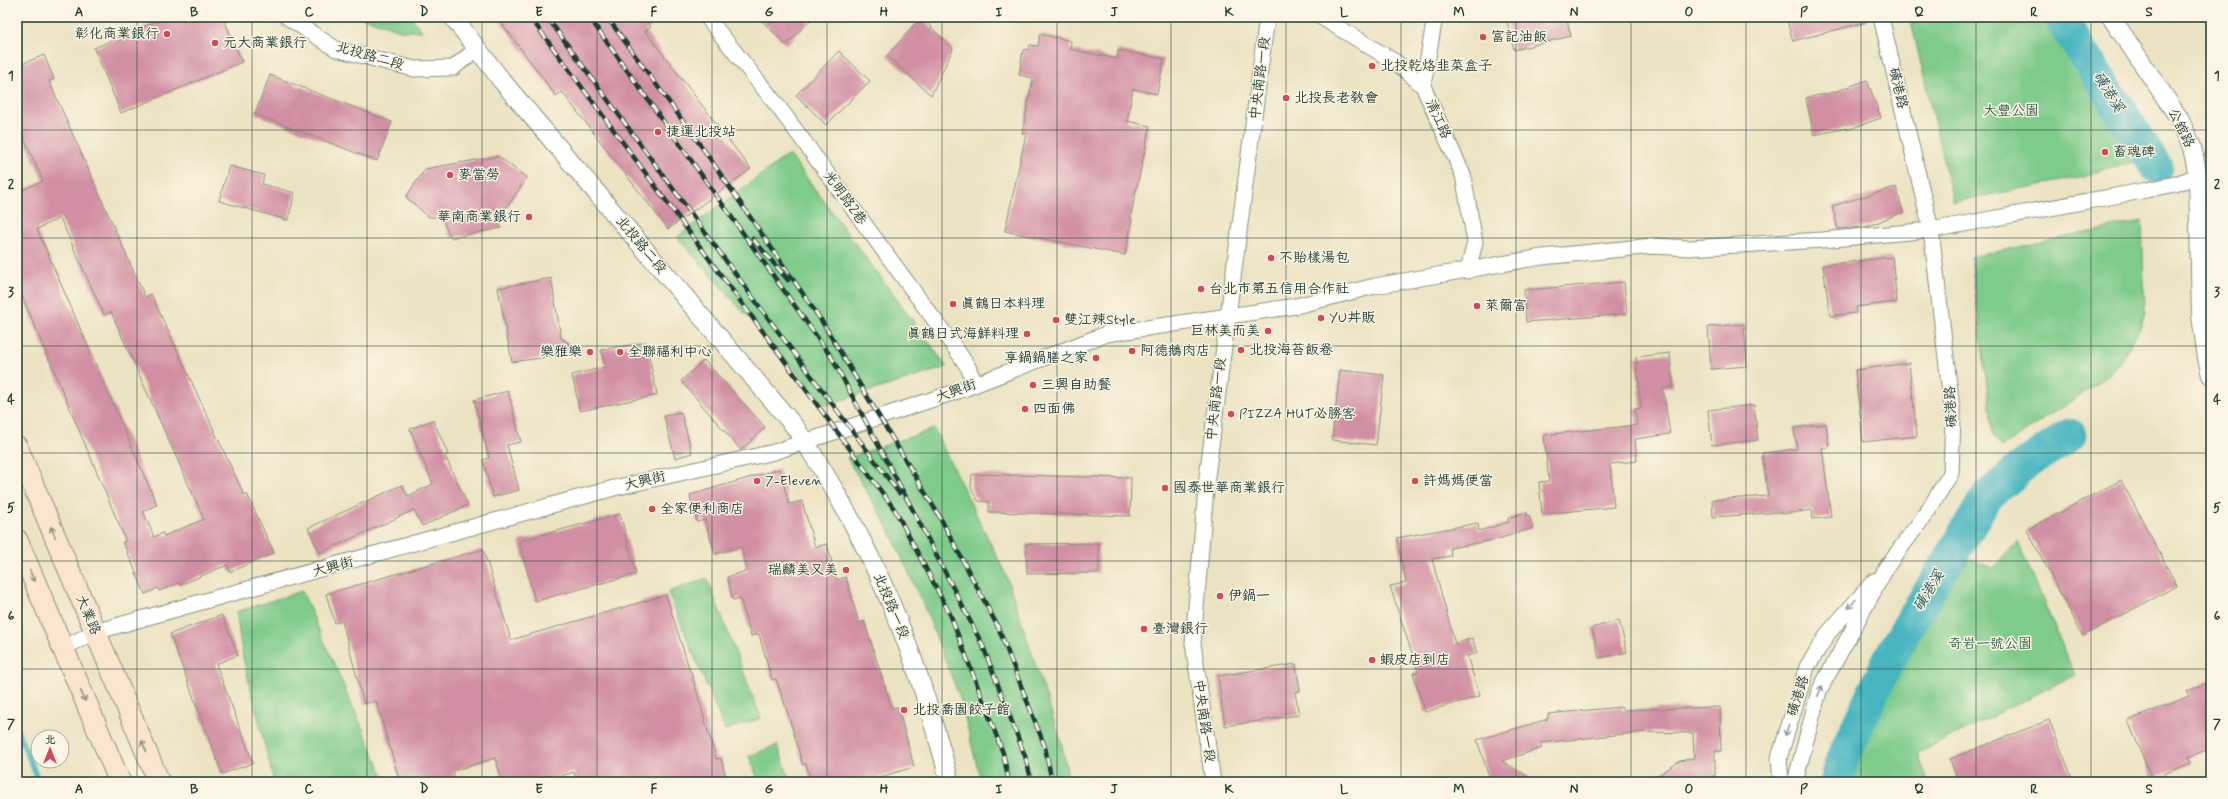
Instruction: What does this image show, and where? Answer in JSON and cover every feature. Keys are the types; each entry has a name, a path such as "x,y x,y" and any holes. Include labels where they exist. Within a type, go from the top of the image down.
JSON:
{"main road":[{"name":"大業路","path":"17,447 159,782"},
{"path":"17,540 120,782"}],"street":[{"name":"北投路二段","path":"287,17 336,49 414,69 454,68 478,48"},
{"name":"北投路二段","path":"453,17 502,81 795,427 805,442"},
{"name":"光明路2巷","path":"707,17 780,109 953,345 968,367 975,384"},
{"name":"中央南路一段","path":"1213,782 1192,643 1206,477 1268,17"},
{"name":"清江路","path":"1321,17 1397,63 1423,86 1463,175 1475,242 1468,271"},
{"path":"1423,86 1435,17"},
{"name":"磺港路","path":"1781,782 1779,758 1807,667 1829,632 1888,566 1928,510 1951,473 1953,417 1931,230 1881,17"},
{"name":"公舘路","path":"2111,17 2178,118 2192,147 2198,176 2201,316 2206,358 2211,375"},
{"path":"1931,230 2142,191 2175,184 2198,176"},
{"name":"大興街","path":"63,648 95,632 614,488 774,452 975,384 1106,334 1296,306 1375,286 1542,257 1653,246 1689,248 1822,240 1931,230"},
{"name":"北投路一段","path":"805,442 851,519 892,601 923,689 949,782"},
{"name":"磺港路","path":"1795,782 1819,691 1888,566"}],"green space":[{"path":"361,17 411,17 422,31 403,31"},
{"name":"大豐公園","path":"1910,17 2041,17 2141,160 2076,178 1953,202"},
{"path":"789,154 947,367 826,405 677,237"},
{"path":"2142,221 2145,312 2140,329 2115,369 2092,387 2002,447 1993,435 1971,257"},
{"path":"934,429 1006,575 1062,745 1069,782 981,782 960,698 928,616 889,529 847,458"},
{"name":"奇岩一號公園","path":"2018,542 2075,675 1918,753 1928,782 1845,782 1868,723 1883,694 1933,612 1969,559 1993,568"},
{"path":"707,578 761,718 725,730 668,592"},
{"path":"302,591 386,782 274,782 243,658 236,612"},
{"path":"777,745 791,782 759,782 749,756"}],"building":[{"path":"167,17 223,17 242,62 121,113 94,48"},
{"name":"捷運北投站","path":"497,17 644,17 651,27 645,31 751,169 668,229 562,92 556,96"},
{"path":"758,17 813,17 786,45"},
{"path":"921,17 953,49 931,95 887,56"},
{"path":"1506,17 1566,17 1571,36 1514,50"},
{"path":"1786,17 1866,17 1866,22 1793,41"},
{"path":"1040,34 1071,41 1070,49 1117,59 1118,50 1164,59 1157,94 1133,89 1127,121 1150,126 1130,219 1132,220 1125,255 1005,231 1026,134 1022,133 1033,78 1019,75 1023,50 1029,49 1030,45 1038,46"},
{"path":"839,51 870,81 826,125 796,95"},
{"path":"44,55 54,79 49,81 145,297 151,294 244,495 247,494 274,553 230,572 227,565 180,585 179,583 159,591 158,588 145,594 123,542 126,541 17,284 17,192 43,181 17,123 17,66","holes":["60,218 104,315 111,312 204,519 164,536 163,533 154,537 143,511 157,505 37,229"]},
{"path":"270,75 392,122 377,161 255,114"},
{"path":"1867,80 1881,118 1847,130 1847,128 1814,135 1806,98 1835,92"},
{"path":"498,156 527,178 507,207 498,209 501,228 451,238 441,217 429,217 406,197 425,169"},
{"path":"229,166 264,175 262,184 295,193 288,220 219,201"},
{"path":"1896,187 1903,212 1866,227 1838,229 1832,206"},
{"path":"1892,257 1897,302 1856,307 1856,313 1830,316 1823,265"},
{"path":"551,278 561,338 582,352 512,362 498,288"},
{"path":"1624,282 1627,314 1526,322 1524,290"},
{"path":"1744,324 1747,366 1711,369 1708,327"},
{"path":"646,342 657,395 580,411 572,375 605,367 601,350"},
{"path":"1670,353 1673,387 1663,388 1670,434 1635,439 1637,461 1610,464 1614,507 1542,514 1539,482 1549,481 1544,435 1637,425 1635,409 1641,408 1636,357"},
{"path":"704,360 765,427 741,450 681,381"},
{"path":"1909,363 1917,436 1863,442 1855,370"},
{"path":"1340,370 1384,375 1376,445 1332,440"},
{"path":"508,391 521,442 507,445 519,490 493,497 483,460 489,458 474,400"},
{"path":"1754,405 1758,440 1712,445 1708,410"},
{"path":"681,412 692,453 675,458 664,416"},
{"path":"433,420 448,454 445,456 468,505 422,526 414,510 320,553 308,528 402,485 408,496 433,484 410,429"},
{"path":"1826,424 1829,447 1822,448 1831,517 1813,519 1812,510 1782,514 1781,512 1713,517 1712,500 1768,496 1762,453 1797,449 1794,428"},
{"path":"779,469 789,504 802,501 815,547 827,544 837,580 846,577 859,623 864,621 892,708 898,707 914,767 863,782 811,782 806,764 803,765 776,679 772,680 759,634 751,636 740,598 733,600 727,577 747,571 741,547 715,554 705,520 697,522 690,495"},
{"path":"972,474 1131,478 1130,516 989,512 989,502 978,501 971,488"},
{"path":"2121,480 2177,586 2083,636 2027,530"},
{"path":"1526,512 1527,516 1529,515 1533,528 1498,539 1450,548 1451,556 1432,559 1455,644 1472,638 1477,653 1467,656 1480,696 1425,712 1413,673 1418,672 1390,586 1406,583 1397,538 1478,523 1479,531 1509,522 1508,518"},
{"path":"620,514 636,574 535,601 519,541"},
{"path":"1099,543 1099,573 1027,574 1026,544"},
{"path":"483,549 511,640 666,595 691,671 716,759 721,758 727,782 576,782 574,772 543,782 503,782 495,758 453,771 456,782 400,782 376,701 364,704 342,621 335,623 326,594"},
{"path":"222,615 238,655 216,664 253,763 222,774 170,634"},
{"path":"1619,620 1627,652 1599,658 1592,628"},
{"path":"1296,664 1300,691 1295,692 1299,715 1225,726 1218,676"},
{"path":"2211,681 2211,748 2189,757 2191,763 2152,779 2128,721 2189,696 2187,691"},
{"path":"1621,707 1622,710 1720,707 1721,751 1715,751 1715,776 1712,776 1712,782 1648,782 1680,761 1694,758 1693,733 1644,732 1540,743 1542,748 1502,761 1537,782 1491,782 1477,740 1548,719 1548,714"},
{"path":"2049,720 2074,782 1958,782 1950,759"}],"waterway":[{"name":"磺港溪","path":"2060,17 2156,167"},
{"name":"磺港溪","path":"1836,782 1844,754 1894,649 1987,497 2020,468 2070,435"},
{"path":"17,730 39,782"}],"railway":[{"path":"530,17 895,510 950,614 1003,753 1009,782"},
{"path":"547,17 762,310 899,493"},
{"path":"589,17 832,358 983,646 1025,756 1032,782"},
{"path":"607,17 704,150 821,320 941,519 998,627 1045,747 1052,782"},
{"path":"753,239 788,280"}],"place":[{"name":"彰化商業銀行","path":"167,34"},
{"name":"富記油飯","path":"1483,37"},
{"name":"元大商業銀行","path":"215,43"},
{"name":"北投乾烙韭菜盒子","path":"1372,66"},
{"name":"北投長老教會","path":"1286,98"},
{"name":"捷運北投站","path":"658,132"},
{"name":"畜魂碑","path":"2105,152"},
{"name":"麥當勞","path":"450,175"},
{"name":"華南商業銀行","path":"529,217"},
{"name":"不貽樣湯包","path":"1271,258"},
{"name":"台北市第五信用合作社","path":"1201,289"},
{"name":"真鶴日本料理","path":"953,304"},
{"name":"萊爾富","path":"1477,306"},
{"name":"YU丼販","path":"1321,318"},
{"name":"雙江辣Style","path":"1056,320"},
{"name":"巨林美而美","path":"1268,331"},
{"name":"真鶴日式海鮮料理","path":"1027,334"},
{"name":"北投海苔飯卷","path":"1241,350"},
{"name":"阿德鵝肉店","path":"1132,351"},
{"name":"樂雅樂","path":"590,352"},
{"name":"全聯福利中心","path":"620,352"},
{"name":"享鍋鍋膳之家","path":"1096,358"},
{"name":"三興自助餐","path":"1033,385"},
{"name":"四面佛","path":"1025,409"},
{"name":"PIZZA HUT必勝客","path":"1231,414"},
{"name":"7-Eleven","path":"757,481"},
{"name":"許媽媽便當","path":"1415,481"},
{"name":"國泰世華商業銀行","path":"1165,488"},
{"name":"全家便利商店","path":"652,509"},
{"name":"瑞麟美又美","path":"846,570"},
{"name":"伊鍋一","path":"1220,596"},
{"name":"臺灣銀行","path":"1144,629"},
{"name":"蝦皮店到店","path":"1372,660"},
{"name":"北投喬園餃子館","path":"904,710"}]}
